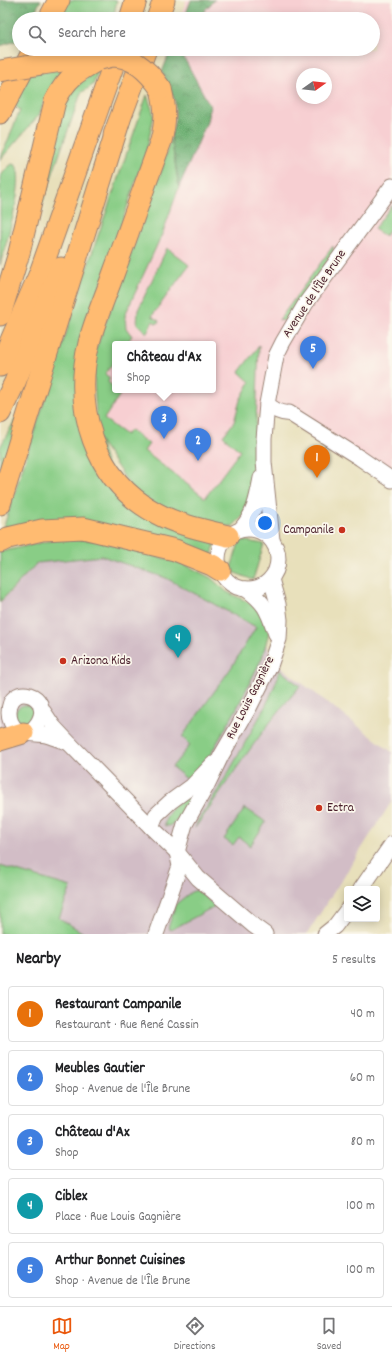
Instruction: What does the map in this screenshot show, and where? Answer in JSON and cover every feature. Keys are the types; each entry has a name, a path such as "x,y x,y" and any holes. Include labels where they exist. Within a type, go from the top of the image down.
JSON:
{"highway":[{"path":"53,12 59,0"},
{"path":"132,12 136,0"},
{"path":"160,12 164,0"},
{"path":"0,72 38,57 75,59 112,56 130,61 148,73 161,89 166,116 161,141 89,344 84,390 85,410 88,427 95,446 115,479 127,492 142,504 157,513 197,529 235,533"},
{"path":"0,366 40,273 117,56"},
{"path":"0,413 15,382 119,122 143,56"},
{"path":"0,113 38,57"},
{"path":"0,315 19,253 55,101 61,88 75,72 100,58"},
{"path":"0,504 119,122"},
{"path":"4,540 42,530 83,528 175,550 212,565 220,570"},
{"path":"0,740 26,733"}],"street":[{"name":"Avenue de l'Île Brune","path":"272,540 264,462 264,439 267,404 276,356 306,303 392,186"},
{"path":"267,404 284,414 289,413 392,480"},
{"path":"284,414 286,420 301,427 392,487"},
{"name":"Avenue de l'Île Brune","path":"235,533 248,521 256,504 264,462"},
{"path":"250,528 258,530 272,540 278,555 278,564 276,572 264,585 246,589 237,587 224,577 220,570 218,561 218,552 222,543 235,533 250,528"},
{"name":"Rue Louis Gagnière","path":"156,934 180,866 177,852 185,824 221,756 250,706 270,666 276,648 280,620 271,579"},
{"path":"246,589 258,598 266,608 278,638"},
{"path":"68,742 48,736 26,733 16,729 9,716 9,709 14,699 18,696 28,694 35,698 39,702 41,708 53,726 177,852 196,874 265,934"},
{"path":"26,733 39,720 41,708"},
{"name":"Rue Louis Gagnière","path":"151,827 156,815 192,786 221,756"},
{"path":"363,886 392,844"},
{"path":"175,881 196,874"},
{"path":"326,934 335,926 344,914"}],"shaded area":[{"path":"186,0 392,0 392,478 292,405 234,422 240,451 205,499 144,450 149,444 130,430 126,435 104,419 103,358 210,106 162,72 167,56 380,56 380,12 182,12"},
{"path":"102,556 166,578 256,627 277,664 392,752 392,801 307,934 0,934 0,603 37,563"}],"green space":[{"path":"0,0 41,0 35,12 12,12 12,42 0,46"},
{"path":"68,0 117,0 114,12 62,12"},
{"path":"191,0 215,0 205,12 187,12"},
{"path":"168,56 183,56 210,106 207,122 179,187 171,137 175,118 175,101 162,72"},
{"path":"64,69 49,90 39,115 0,160 20,110 14,105 29,74"},
{"path":"99,69 93,85 81,93 34,227 64,95"},
{"path":"147,95 154,115 147,148 92,311 80,362 113,490 216,540 211,559 164,542 1,535 92,253"},
{"path":"171,137 179,187 163,232 125,315 126,328 132,336 128,341 112,341 112,364 105,374 110,378 108,382 112,385 112,393 121,393 104,419 126,435 130,430 149,444 144,451 205,498 240,451 223,436 234,422 240,400 250,382 239,372 259,346 255,452 257,467 255,486 244,515 233,526 215,527 146,501 130,486 97,436 93,357 161,172"},
{"path":"12,164 15,164 18,172 17,197 0,265 0,177"},
{"path":"392,205 392,227 385,236 374,229"},
{"path":"333,246 334,252 286,321 279,320"},
{"path":"167,248 189,265 152,316 159,321 157,324 153,321 147,333 137,324 138,310"},
{"path":"26,400 0,476 0,447"},
{"path":"57,539 96,540 182,563 211,578 227,592 248,602 260,612 269,632 262,658 236,710 210,755 188,780 172,767 190,745 182,737 231,668 256,627 166,578 102,556 37,563 0,602 0,552"},
{"path":"240,540 264,544 253,580 230,571"},
{"path":"280,670 300,686 259,738 195,828 198,820 224,781 261,714 274,688"},
{"path":"25,705 32,708 35,715 32,722 25,725 18,722 15,715 18,708"},
{"path":"201,785 179,818 169,826 165,826 165,820 172,809"},
{"path":"245,808 266,822 250,846 239,837 233,845 224,839"},
{"path":"0,866 71,887 59,918 85,934 0,934"},
{"path":"197,890 215,906 171,930 168,928 176,904 191,892"}],"place":[{"name":"Arthur Bonnet Cuisines","path":"313,369"},
{"name":"Château d'Ax","path":"164,439"},
{"name":"Meubles Gautier","path":"198,461"},
{"name":"Restaurant Campanile","path":"317,478"},
{"name":"Campanile","path":"342,530"},
{"name":"Ciblex","path":"178,658"},
{"name":"Arizona Kids","path":"63,661"},
{"name":"Ectra","path":"319,808"}]}
